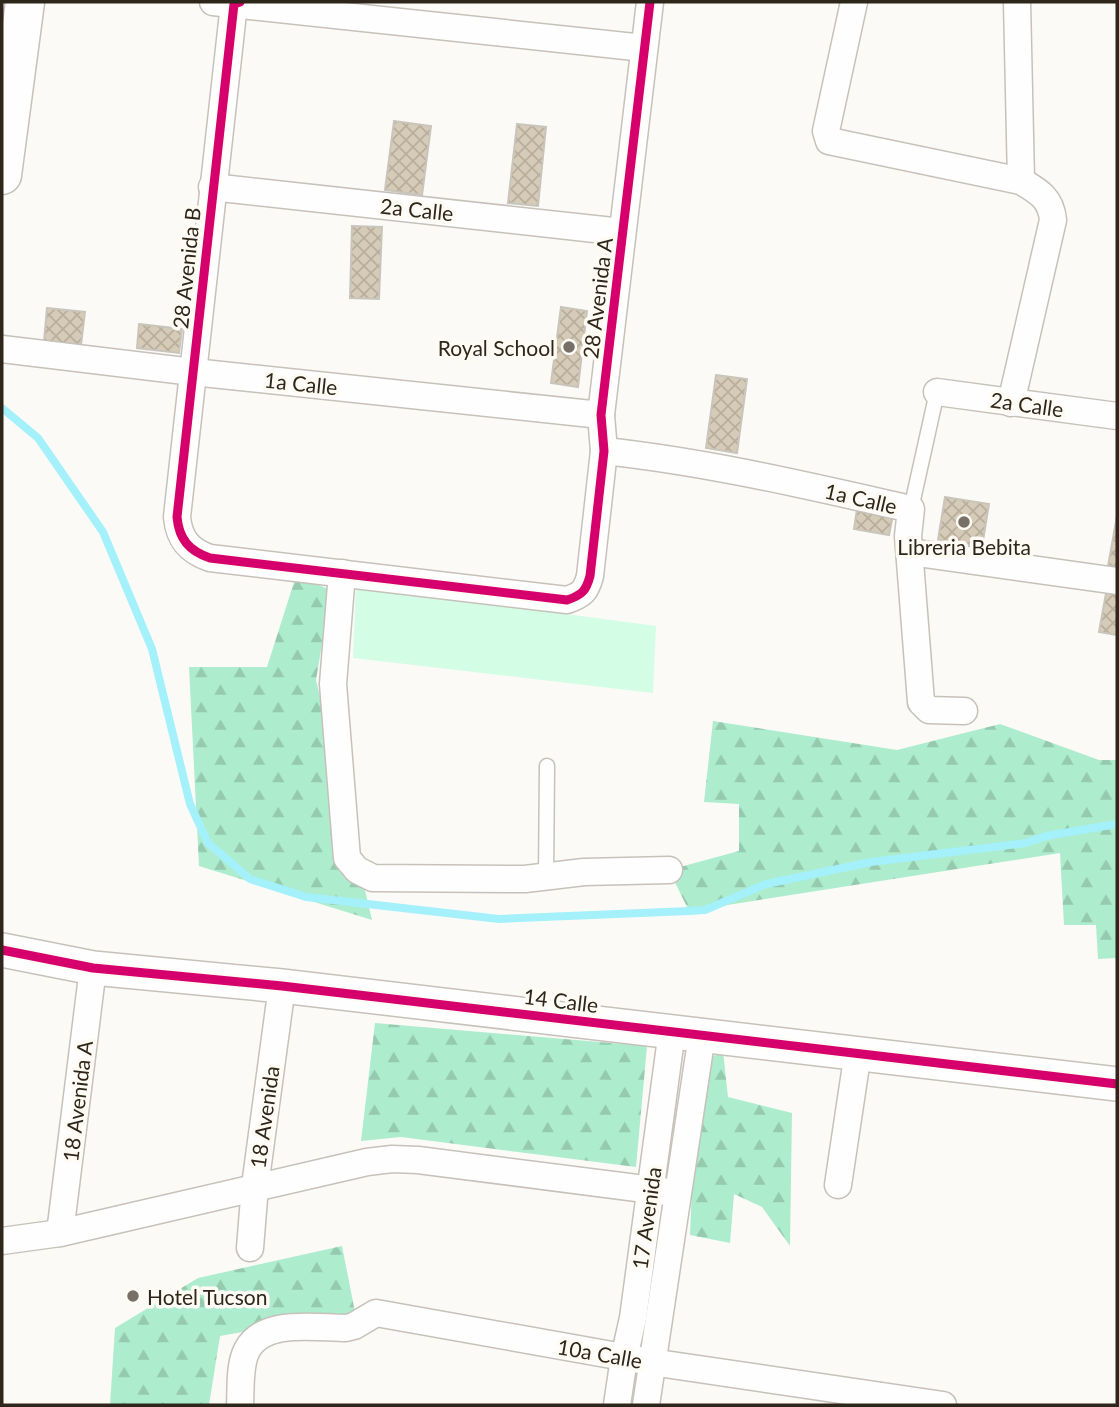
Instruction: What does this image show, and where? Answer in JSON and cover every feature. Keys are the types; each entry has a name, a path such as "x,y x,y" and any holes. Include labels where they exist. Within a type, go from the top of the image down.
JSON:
{"main road":[{"path":"2,175 25,2"}],"street":[{"name":"28 Avenida A","path":"342,573 551,599 567,600 580,596 587,589 604,451 601,415 649,2"},
{"path":"854,2 826,131 829,141 1021,181 1044,195 1049,204 1053,220 1011,403"},
{"path":"1017,2 1021,181"},
{"path":"229,3 644,48"},
{"name":"28 Avenida B","path":"229,3 177,517 178,529 191,549 210,558 342,573"},
{"name":"2a Calle","path":"212,187 622,232"},
{"name":"1a Calle","path":"2,349 601,415"},
{"name":"2a Calle","path":"937,392 1117,416"},
{"name":"1a Calle","path":"604,451 666,457 736,469 911,509"},
{"path":"911,509 908,536 921,702 929,710 964,712"},
{"path":"910,552 1117,581"},
{"path":"342,573 333,684 347,858 357,870 373,878 525,879 584,872 669,870"},
{"name":"14 Calle","path":"2,929 50,958"},
{"name":"14 Calle","path":"2,950 93,968 282,986 1117,1084"},
{"name":"18 Avenida A","path":"60,1233 93,968"},
{"name":"18 Avenida","path":"250,1248 255,1186 282,986"},
{"name":"17 Avenida","path":"617,1405 633,1318 650,1189 687,1033"},
{"name":"17 Avenida","path":"646,1405 676,1193 687,1033"},
{"path":"838,1185 858,1052"},
{"path":"2,1241 60,1233 255,1186 392,1159 676,1193"},
{"name":"10a Calle","path":"240,1405 243,1360 247,1350 263,1335 292,1327 346,1328 371,1315 382,1313 652,1362 943,1405"}],"lane":[{"path":"911,509 937,392"},
{"path":"546,877 547,766"}],"green space":[{"path":"296,576 331,590 316,680 372,920 199,866 189,667 267,667"},
{"path":"356,586 656,626 653,693 353,658"},
{"path":"713,721 897,750 1000,724 1099,760 1117,760 1117,958 1098,959 1096,925 1064,925 1060,853 689,911 669,870 739,851 739,804 704,802"},
{"path":"375,1023 647,1046 636,1167 401,1137 361,1141"},
{"path":"723,1051 728,1097 792,1113 790,1246 762,1207 734,1194 730,1243 690,1235 697,1065"},
{"path":"342,1246 355,1312 220,1336 209,1405 110,1405 115,1328 198,1278"}],"building":[{"path":"394,121 431,126 422,195 385,190"},
{"path":"517,124 546,127 538,206 508,203"},
{"path":"352,226 382,227 379,299 350,298"},
{"name":"Royal School","path":"561,307 587,311 578,387 551,383"},
{"path":"47,308 85,312 81,345 44,341"},
{"path":"139,324 182,329 179,353 137,348"},
{"path":"716,375 747,379 737,453 706,448"},
{"name":"Libreria Bebita","path":"945,497 989,504 982,547 938,540"},
{"path":"857,509 893,515 889,535 854,529"},
{"path":"1117,516 1117,568 1108,566"},
{"path":"1107,588 1117,590 1117,635 1099,632"}],"waterway":[{"path":"2,408 38,438 103,532 152,649 190,804 208,843 250,879 306,897 499,919 705,910 766,884 871,862 1026,843 1046,836 1117,824"}],"cycle path":[{"path":"240,2 234,4 177,517 183,538 196,552 210,558 567,600 583,592 590,576 604,451 601,415 650,2"},
{"path":"2,950 93,968 282,986 1117,1084"}],"place":[{"name":"Royal School","path":"569,347"},
{"name":"Libreria Bebita","path":"964,522"},
{"name":"Hotel Tucson","path":"133,1296"}]}
